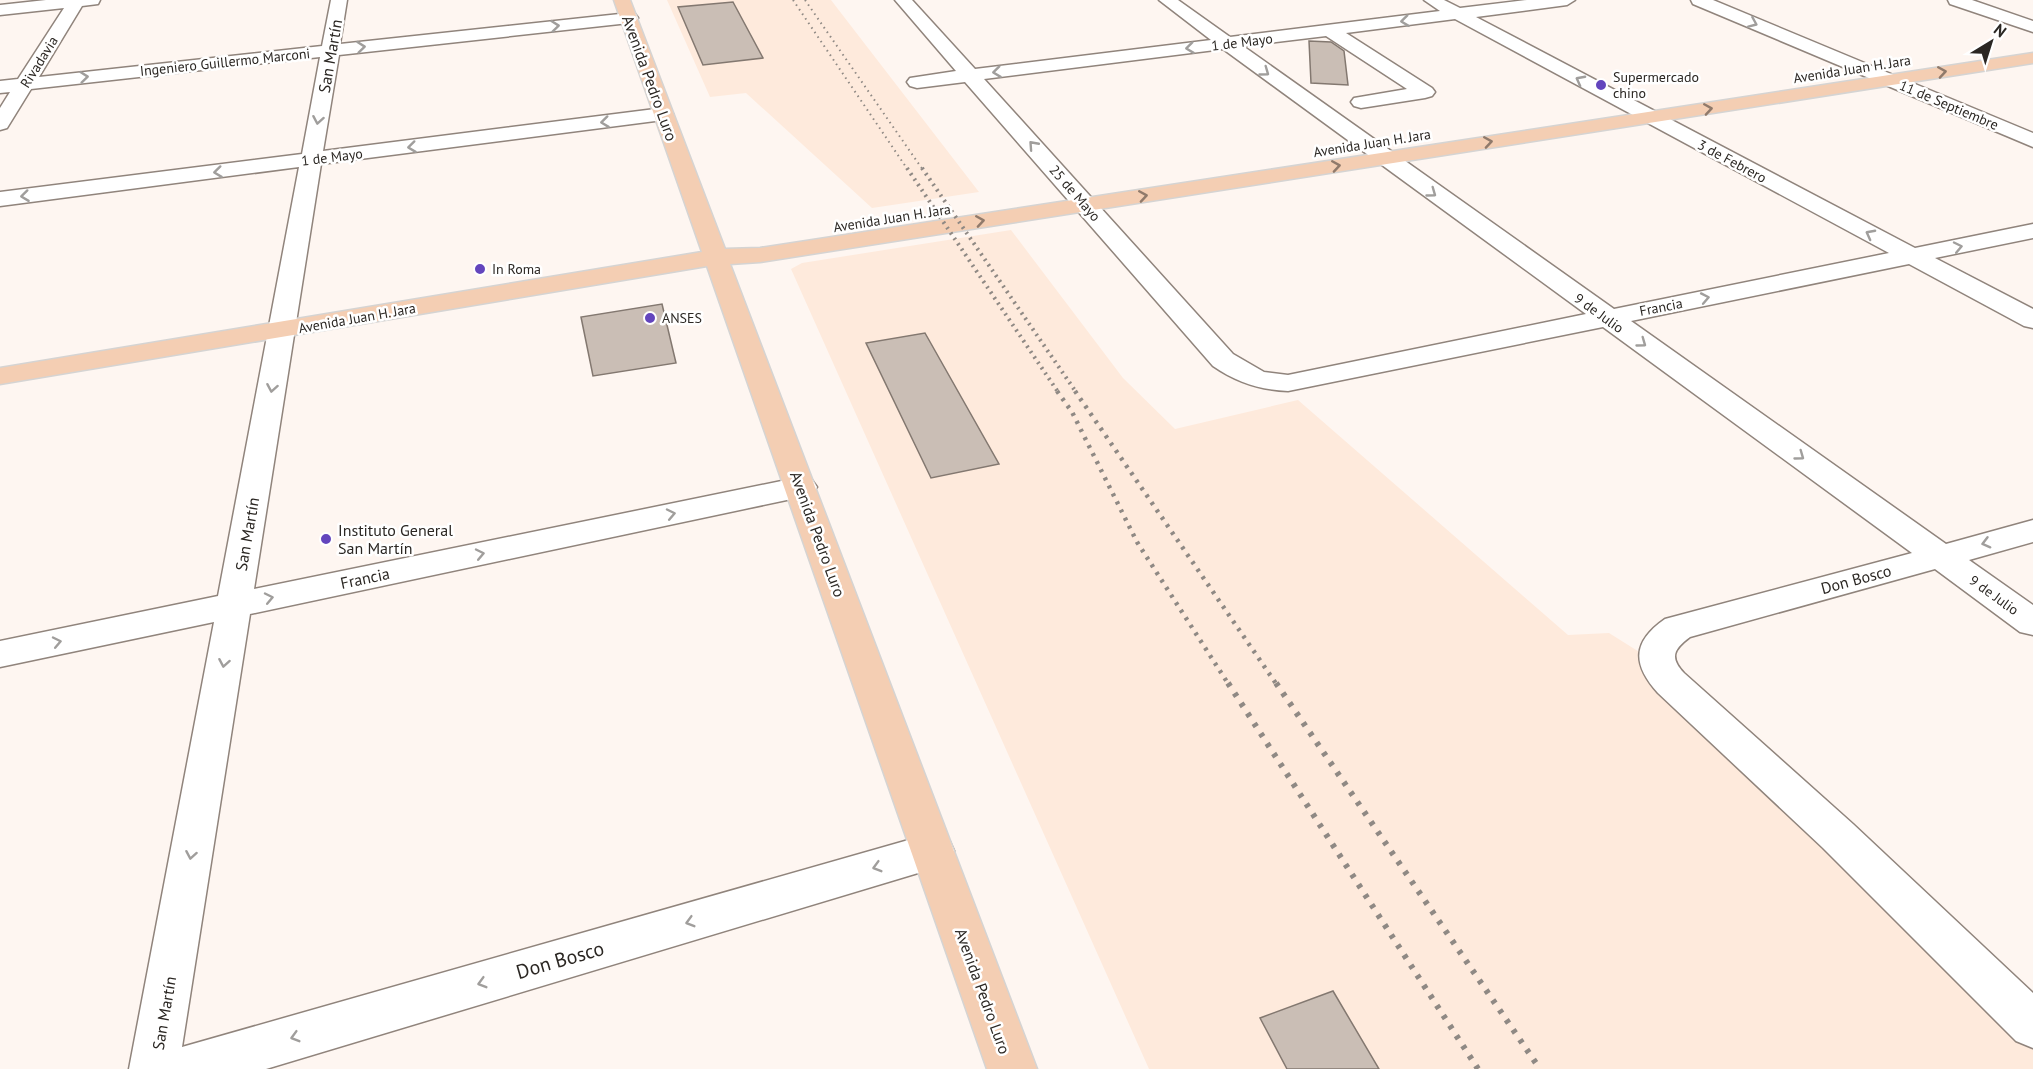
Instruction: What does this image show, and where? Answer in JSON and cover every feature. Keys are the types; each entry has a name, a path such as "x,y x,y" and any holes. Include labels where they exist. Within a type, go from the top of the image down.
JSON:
{"main road":[{"name":"Avenida Pedro Luro","path":"625,9 1012,1069"},
{"name":"Avenida Juan H. Jara","path":"1375,152 1625,104 2033,41"},
{"name":"Avenida Juan H. Jara","path":"0,376 282,331 714,257 760,255 1079,197 1375,152 1650,117 2033,58"}],"street":[{"path":"0,10 97,0"},
{"name":"San Martín","path":"154,1069 339,0"},
{"name":"25 de Mayo","path":"903,0 1223,360 1254,379"},
{"name":"9 de Julio","path":"1167,0 1375,152 2033,623"},
{"name":"3 de Febrero","path":"1432,0 2033,320"},
{"name":"1 de Mayo","path":"917,82 1567,0"},
{"name":"11 de Septiembre","path":"1699,0 2033,141"},
{"path":"1956,0 2033,27"},
{"name":"Rivadavia","path":"0,124 76,1"},
{"name":"Ingeniero Guillermo Marconi","path":"0,87 331,50 625,9"},
{"path":"1330,31 1425,92 1361,102"},
{"name":"1 de Mayo","path":"0,199 663,114"},
{"name":"Francia","path":"1254,379 1272,383 1288,383 2033,231"},
{"name":"Francia","path":"0,654 801,487"},
{"name":"Don Bosco","path":"2033,531 1678,628 1662,641 1655,660 1659,672 1838,836 2033,1025"},
{"name":"Don Bosco","path":"187,1069 933,851"}],"shaded area":[{"path":"667,0 831,0 979,192 872,208 746,93 710,97"},
{"path":"1011,230 1123,378 1175,429 1298,400 1568,635 1609,633 1692,685 2033,998 2033,1069 1149,1069 791,269 802,263"}],"building":[{"path":"733,2 763,58 703,65 678,7"},
{"path":"1309,41 1331,42 1344,51 1348,85 1311,83"},
{"name":"ANSES","path":"662,304 676,363 593,376 581,317"},
{"path":"925,333 999,464 931,478 866,343"},
{"path":"1333,991 1379,1069 1287,1069 1260,1018"}],"railway":[{"path":"793,0 908,170"},
{"path":"805,0 923,170"},
{"path":"907,168 1058,392"},
{"path":"922,168 1076,392"},
{"path":"1057,391 1072,412 1137,542 1229,685"},
{"path":"1075,391 1277,685"},
{"path":"1228,683 1478,1069"},
{"path":"1276,683 1540,1069"}],"place":[{"name":"Supermercado chino","path":"1601,85"},
{"name":"In Roma","path":"480,269"},
{"name":"ANSES","path":"650,318"},
{"name":"Instituto General San Martín","path":"326,539"}]}
